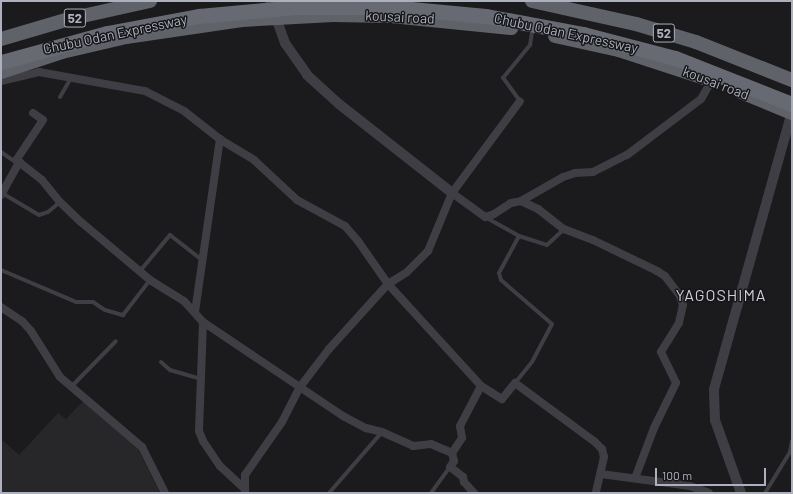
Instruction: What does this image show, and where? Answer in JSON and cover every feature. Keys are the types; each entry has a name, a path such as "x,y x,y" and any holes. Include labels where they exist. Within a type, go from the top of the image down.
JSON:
{"highway":[{"name":"52","path":"1,39 69,19 150,1"},
{"name":"52","path":"532,1 574,7 696,42 792,80"},
{"name":"Chubu Odan Expressway","path":"1,62 107,33 199,16 296,7 390,7 486,16 583,34 675,58 792,104"},
{"name":"kousai road","path":"1,72 62,52 126,37 188,27 276,18 392,16 477,23 532,32 619,50 712,80 792,113"}],"street":[{"path":"270,1 285,43 295,60 322,90 452,193 485,217 494,214 511,203 521,201 563,177 592,172 627,155 701,99 712,80"},
{"path":"1,81 39,72 70,80 145,92 184,111 220,139 254,160 297,200 345,226 358,241 388,284 481,386 502,400 515,383 602,449 604,457 596,493"},
{"path":"245,491 244,475 282,422 300,387 329,349 388,284 407,272 428,251 452,193 520,101"},
{"path":"2,194 19,163 18,159 43,120 33,113"},
{"path":"741,493 715,420 714,389 788,138 792,113"},
{"path":"195,312 220,139"},
{"path":"19,163 42,180 60,202 150,280 184,301 203,322 343,416 366,428 382,432 413,446 431,444 452,453"},
{"path":"521,201 538,208 564,229 593,240 657,271 674,287 683,305 679,323 661,352 676,383 675,387 654,428 635,478"},
{"path":"1,307 22,321 31,331 50,365 70,387 142,447 165,493"},
{"path":"203,322 198,416 203,441 220,466 245,491"},
{"path":"474,493 464,482 463,477 450,468 454,461 452,453 462,438 460,426 481,386"},
{"path":"601,474 690,486 709,493"}],"lane":[{"path":"520,101 503,78 530,45 532,32"},
{"path":"60,97 70,80"},
{"path":"1,152 19,163"},
{"path":"2,194 39,215 48,212 60,202"},
{"path":"485,217 519,236 547,245 564,229"},
{"path":"140,271 170,235 202,261"},
{"path":"515,383 532,362 552,324 500,280 499,273 519,236"},
{"path":"1,270 76,302 93,302 105,310 124,315 150,280"},
{"path":"70,387 116,340"},
{"path":"161,362 170,370 201,378"},
{"path":"328,493 382,432"},
{"path":"765,493 791,452 792,441"},
{"path":"431,493 450,468"}],"shaded area":[{"path":"83,401 134,441 160,493 1,493 1,439 19,455 58,413 66,419"}],"district":[{"name":"YAGOSHIMA","path":"721,295"}]}
